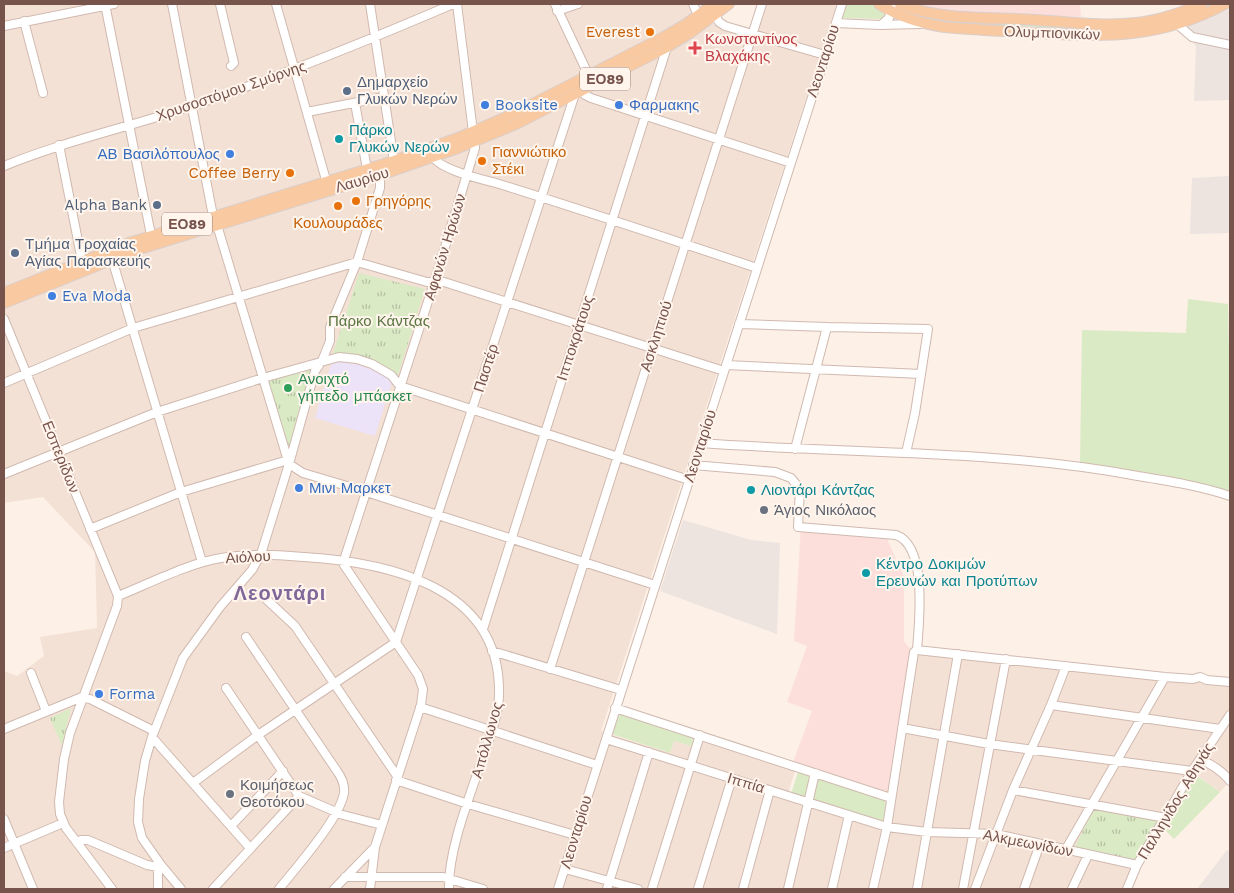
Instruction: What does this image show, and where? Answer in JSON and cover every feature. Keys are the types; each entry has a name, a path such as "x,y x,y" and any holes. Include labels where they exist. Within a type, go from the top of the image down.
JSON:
{"main road":[{"name":"Λαυρίου","path":"4,303 112,259 215,221 327,186 380,175 434,157 511,115 664,37 714,4"},
{"name":"Λαυρίου","path":"327,186 367,169 516,124 667,47 729,4"},
{"name":"Ολυμπιονικών","path":"879,4 922,24 970,29 1102,36 1136,33 1177,24 1225,4"},
{"name":"Ολυμπιονικών","path":"900,4 915,10 943,16 1135,24 1175,14 1202,4"},
{"name":"Λαυρίου","path":"4,293 82,261 151,236 215,221"}],"street":[{"path":"4,26 108,4 128,126 151,236"},
{"path":"172,4 215,221 289,462 295,470 655,585"},
{"path":"220,4 234,63 232,66"},
{"path":"276,4 327,186"},
{"path":"370,4 394,161"},
{"name":"Χρυσοστόμου Σμύρνης","path":"4,166 58,145 191,106 295,69 455,4"},
{"name":"Αφανών Ηρώων","path":"344,560 434,282 474,148 455,4"},
{"path":"578,4 556,7 589,76"},
{"path":"693,4 698,16"},
{"name":"Ασκληπιού","path":"550,669 762,4"},
{"name":"Λεονταρίου","path":"558,889 842,4"},
{"path":"880,24 888,21 891,8"},
{"path":"715,15 719,22 725,26 825,55"},
{"path":"24,21 43,93"},
{"path":"836,23 922,24"},
{"path":"1177,24 1192,37 1230,46"},
{"name":"Ιπποκράτους","path":"483,629 667,47"},
{"path":"579,92 588,97 791,163"},
{"name":"Παστέρ","path":"396,642 541,197 579,92"},
{"path":"307,112 384,97"},
{"path":"355,103 367,169"},
{"path":"58,145 82,261"},
{"path":"434,157 439,164 467,174 757,268"},
{"path":"181,889 159,866 142,838 138,822 139,799 153,734 183,658 220,607 252,570 261,554 315,371 322,361 330,340 330,327 357,262 380,188 380,175"},
{"path":"112,259 202,562"},
{"path":"4,383 133,328 357,262 427,282 444,282 652,350 725,368 815,368 921,374"},
{"name":"Εσπερίδων","path":"4,319 118,596"},
{"path":"739,324 928,329 906,453"},
{"path":"795,449 827,327"},
{"path":"4,474 158,412 263,378 339,357 357,359 372,364 391,374 400,386 689,480"},
{"path":"701,443 1006,458 1067,464 1163,480 1230,496"},
{"path":"90,530 181,492 289,462"},
{"path":"694,465 775,472 790,478 800,489 798,527 896,535 906,540 913,554 919,587 920,610 917,650 914,652 887,827 873,889"},
{"name":"Αιόλου","path":"118,596 202,562 221,558 261,554 344,560"},
{"path":"344,560 344,565 420,679 423,689 420,707 375,847 370,889"},
{"name":"Απόλλωνος","path":"344,560 417,578 449,596 470,614 483,629 492,651 499,687 498,706 450,862 449,889"},
{"path":"112,889 63,823 59,802 64,760 70,733 117,606 118,596"},
{"path":"266,599 295,626 396,778 468,804 575,835"},
{"path":"246,637 341,777 344,792 337,812 279,889"},
{"path":"193,783 258,735 396,642"},
{"path":"917,650 1165,677 1192,679 1200,677 1207,680 1230,682"},
{"path":"492,651 621,690"},
{"path":"917,889 958,654"},
{"path":"963,889 1006,659"},
{"path":"975,889 1013,790 1051,705 1066,666"},
{"path":"31,673 46,711"},
{"path":"1066,849 1165,677"},
{"path":"226,688 299,796 337,812 382,825"},
{"path":"4,729 82,697 90,699 153,734 250,848"},
{"path":"1051,705 1220,729"},
{"path":"420,707 597,765"},
{"path":"616,708 890,798"},
{"name":"Παλληνίδος Αθηνάς","path":"1127,889 1137,865 1192,771 1230,715"},
{"path":"902,728 989,744 1192,771"},
{"path":"652,889 700,735"},
{"name":"Ιππία","path":"606,738 887,827"},
{"path":"608,885 649,752"},
{"path":"1200,760 1220,770 1230,781"},
{"path":"231,826 283,771"},
{"path":"788,889 810,802 815,773"},
{"path":"698,889 732,778"},
{"path":"743,889 770,790"},
{"path":"1013,790 1166,818"},
{"path":"213,889 299,796"},
{"path":"832,889 850,815"},
{"path":"4,819 33,889"},
{"path":"4,848 63,823"},
{"name":"Αλκμεωνίδων","path":"887,827 927,832 996,834 1137,865"},
{"path":"77,843 81,840 88,840 147,865 159,866"},
{"path":"1024,889 1040,844"},
{"path":"334,889 375,847"},
{"path":"1072,889 1088,855"},
{"path":"158,889 159,866"},
{"path":"565,869 608,885 638,889"},
{"path":"345,877 449,878 482,889"}],"shaded area":[{"path":"4,4 687,4 702,28 710,22 723,29 754,39 765,4 829,4 836,6 601,731 670,753 674,741 695,747 700,731 793,762 796,768 786,800 887,831 916,651 1230,685 1230,781 1220,792 1194,773 1142,861 1129,889 4,889 4,671 17,676 44,656 40,637 97,628 95,552 43,497 4,503"},
{"path":"916,4 1080,4 1081,17 944,11"},
{"path":"1230,9 1230,100 1194,101 1196,47 1186,26"},
{"path":"1230,176 1230,233 1190,234 1192,178"},
{"path":"341,362 360,365 381,373 392,382 375,436 315,418 331,364"},
{"path":"683,520 751,540 780,543 777,634 660,591"},
{"path":"801,525 886,530 888,541 904,576 904,641 912,651 890,795 793,762 812,711 787,702 807,646 794,641"},
{"path":"1227,850 1230,852 1230,889 1197,889"}],"green space":[{"path":"847,4 871,4 886,14 884,18 880,19 843,18 842,16"},
{"path":"1207,4 1213,4 1196,12 1108,31 947,22 926,19 900,10 899,7 1096,28 1195,10"},
{"name":"Πάρκο Κάντζας","path":"359,273 425,289 398,375 333,353"},
{"path":"1188,299 1228,304 1230,491 1163,475 1080,463 1082,330 1186,333"},
{"path":"320,365 290,448 281,429 266,381"},
{"path":"622,707 700,731 695,747 674,741 670,753 612,734"},
{"path":"71,708 62,746 50,718"},
{"path":"798,772 886,800 883,822 791,794"},
{"path":"1193,773 1220,792 1174,839 1162,827"},
{"path":"1094,807 1161,820 1136,862 1074,849"}],"place":[{"name":"Everest","path":"650,32"},
{"name":"Κωνσταντίνος Βλαχάκης","path":"695,48"},
{"name":"Δημαρχείο Γλυκών Νερών","path":"347,91"},
{"name":"Booksite","path":"485,105"},
{"name":"Φαρμακης","path":"619,105"},
{"name":"Πάρκο Γλυκών Νερών","path":"339,139"},
{"name":"ΑΒ Βασιλόπουλος","path":"230,154"},
{"name":"Γιαννιώτικο Στέκι","path":"482,161"},
{"name":"Coffee Berry","path":"290,173"},
{"name":"Γρηγόρης","path":"356,201"},
{"name":"Alpha Bank","path":"157,205"},
{"name":"Κουλουράδες","path":"338,206"},
{"name":"Τμήμα Τροχαίας Αγίας Παρασκευής","path":"15,253"},
{"name":"Eva Moda","path":"52,296"},
{"name":"Ανοιχτό γήπεδο μπάσκετ","path":"288,388"},
{"name":"Μινι Μαρκετ","path":"299,488"},
{"name":"Λιοντάρι Κάντζας","path":"751,490"},
{"name":"Άγιος Νικόλαος","path":"764,510"},
{"name":"Κέντρο Δοκιμών Ερευνών και Προτύπων","path":"866,573"},
{"name":"Forma","path":"99,694"},
{"name":"Κοιμήσεως Θεοτόκου","path":"230,794"}],"district":[{"name":"Λεοντάρι","path":"280,593"}]}
